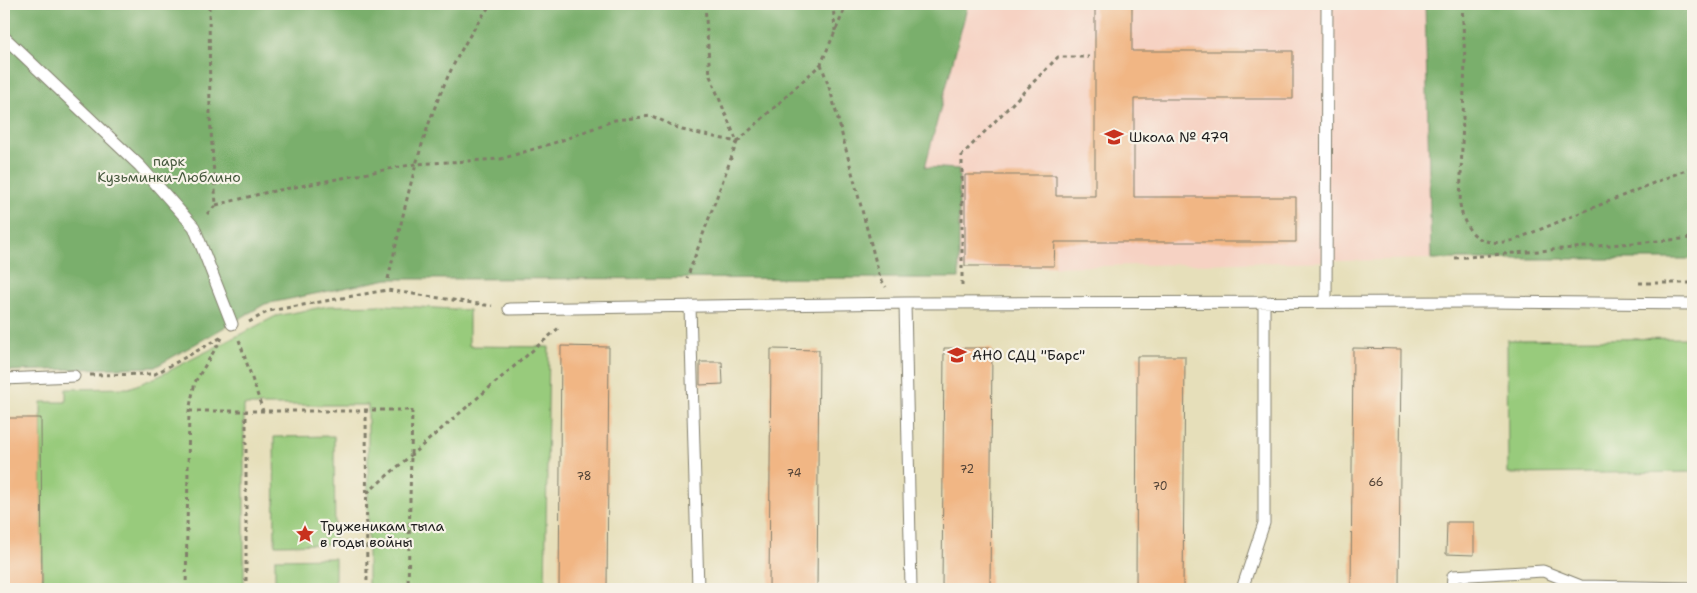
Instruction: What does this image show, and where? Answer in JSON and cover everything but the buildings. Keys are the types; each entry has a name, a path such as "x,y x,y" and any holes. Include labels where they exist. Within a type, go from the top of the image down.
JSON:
{"lane":[{"path":"1326,302 1327,4"},
{"path":"4,37 140,166 194,227 238,325"},
{"path":"1242,589 1264,523 1264,302"},
{"path":"509,309 905,303 1326,302 1693,304"},
{"path":"905,303 911,589"},
{"path":"690,306 698,589"},
{"path":"4,380 74,376"},
{"path":"1452,589 1453,576 1543,571 1581,586 1693,588"}],"path":[{"path":"209,4 210,116 216,205"},
{"path":"388,279 415,164 436,101 472,30 491,4"},
{"path":"705,4 710,76 737,142"},
{"path":"833,4 835,33"},
{"path":"687,278 737,142 821,64 848,4"},
{"path":"1462,4 1465,60 1460,204 1462,217 1471,233 1496,245 1514,240 1693,168"},
{"path":"962,286 962,155 1058,57 1089,57"},
{"path":"821,64 831,93 880,278"},
{"path":"194,227 216,205 273,191 415,164 502,159 560,141 615,120 652,116 682,130 737,142"},
{"path":"1455,258 1693,238"},
{"path":"238,325 269,311 387,290 509,309"},
{"path":"366,494 582,308"},
{"path":"74,376 156,374 223,337 196,382 188,411 186,589"},
{"path":"238,339 262,411"},
{"path":"188,411 412,410 408,589"},
{"path":"246,589 246,411 366,411 367,589"}],"shaded area":[{"path":"968,4 1425,4 1431,259 959,269 959,169 925,167"}],"green space":[{"name":"парк Кузьминки-Люблино","path":"4,4 968,4 925,167 959,169 959,278 388,279 265,304 155,367 4,371"},
{"path":"1425,4 1693,4 1693,259 1431,259"},
{"path":"385,305 469,310 469,346 549,347 545,589 368,589 368,405 244,405 244,589 42,589 41,402 66,402 66,389 129,388 157,377 276,316 328,306"},
{"path":"1693,338 1693,472 1508,474 1507,340"},
{"path":"334,436 335,544 275,545 274,437"},
{"path":"335,558 335,589 275,589 275,559"}],"place":[{"name":"Школа № 479","path":"1114,137"},
{"name":"АНО СДЦ \"Барс\"","path":"957,355"},
{"name":"Труженикам тыла в годы войны","path":"305,534"}]}
